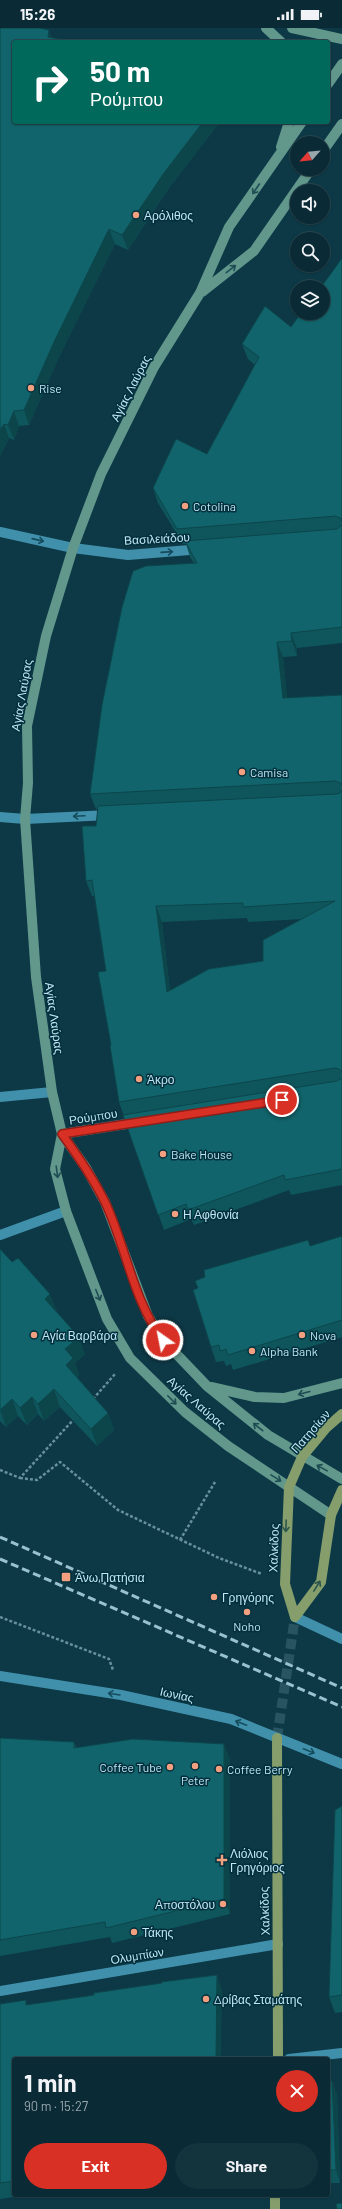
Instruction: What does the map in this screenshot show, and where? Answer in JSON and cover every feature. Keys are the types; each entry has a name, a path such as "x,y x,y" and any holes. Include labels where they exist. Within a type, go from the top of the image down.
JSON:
{"main road":[{"name":"Πατησίων","path":"289,1487 302,1457 326,1428 342,1414"},
{"name":"Χαλκίδος","path":"289,1487 285,1584 294,1617"},
{"path":"294,1617 321,1582 331,1515 342,1490"},
{"name":"Χαλκίδος","path":"277,1738 278,2057"},
{"path":"275,2197 275,2209"}],"street":[{"path":"266,28 279,40"},
{"path":"292,28 342,39"},
{"path":"330,81 342,64"},
{"path":"278,156 287,124"},
{"name":"Αγίας Λαύρας","path":"301,124 229,227 200,293 154,367 104,467 73,548 46,636 27,726 28,783 25,819 36,976 52,1092 62,1134 86,1168 105,1202 148,1316 155,1330 207,1386 268,1435 302,1457 342,1479"},
{"path":"330,141 342,124"},
{"name":"Αγίας Λαύρας","path":"200,293 254,251 306,176"},
{"name":"Βασιλειάδου","path":"0,532 73,548 128,555 215,548"},
{"path":"0,817 25,819 122,814"},
{"path":"0,1097 52,1092"},
{"name":"Ρούμπου","path":"62,1134 148,1121"},
{"name":"Αγίας Λαύρας","path":"62,1134 55,1169 66,1211 107,1319 130,1358 185,1412 242,1457 331,1515"},
{"path":"0,1235 66,1211"},
{"path":"207,1386 255,1397 284,1398 342,1383"},
{"path":"294,1617 342,1639"},
{"name":"Ιωνίας","path":"0,1676 121,1696 231,1719 342,1764"},
{"name":"Ολυμπίων","path":"0,1991 278,1944"},
{"path":"307,2057 342,2053"}],"path":[{"path":"88,1404 130,1358"},
{"path":"20,1478 78,1415"},
{"path":"0,1470 20,1478 37,1480 60,1462 118,1510 219,1558 285,1584"},
{"path":"180,1540 215,1482"},
{"path":"0,1617 109,1659 121,1696"}],"building":[{"path":"0,28 39,28 49,30 48,37 65,40 12,40 12,124 201,124 164,173 122,235 109,229 54,342 24,410 14,411 8,425 4,424 0,430"},
{"path":"342,258 342,519 336,516 177,529 153,488 176,439 207,454 259,357 242,344 265,306 291,327 296,320 330,320 330,280 326,280"},
{"path":"342,525 342,627 291,633 292,641 277,642 283,698 342,695 342,784 336,781 90,794 102,705 122,607 133,571 146,566 197,563 185,541 337,529"},
{"path":"342,790 342,1072 335,1068 119,1102 98,972 106,971 92,880 86,881 82,826 96,826 98,806 340,793","holes":["335,901 263,940 263,961 209,969 167,992 156,906 243,903 243,907"]},
{"path":"342,1078 342,1169 285,1180 284,1175 188,1210 186,1204 158,1215 123,1115 337,1081"},
{"path":"342,1236 342,1320 228,1355 226,1349 220,1351 219,1345 211,1347 193,1290 198,1288 195,1281 205,1277 204,1270 308,1240 310,1246"},
{"name":"Αγία Βαρβάρα","path":"0,1249 12,1262 18,1258 50,1294 45,1299 79,1337 65,1349 73,1358 66,1365 108,1413 91,1429 54,1389 38,1404 32,1397 20,1408 12,1399 0,1410"},
{"path":"0,1738 74,1742 74,1748 133,1739 224,1744 224,1899 106,1928 105,1922 0,1940"},
{"path":"342,1806 342,1995 329,1997 335,1810"},
{"path":"217,1975 216,2057 12,2057 12,2181 0,2183 0,2004 26,2000 26,2005 94,1995 94,1993 162,1983 161,1982"},
{"path":"330,2081 332,2081 336,2170 330,2170"},
{"path":"342,2203 342,2209 337,2209 336,2204"}],"tunnel":[{"path":"277,1738 295,1617"}],"railway":[{"path":"0,1537 342,1688"},
{"path":"0,1559 342,1707"}],"place":[{"name":"Αρόλιθος","path":"136,215"},
{"name":"Rise","path":"31,388"},
{"name":"Cotolina","path":"185,506"},
{"name":"Camisa","path":"242,772"},
{"name":"Άκρο","path":"139,1079"},
{"name":"Bake House","path":"163,1154"},
{"name":"Η Αφθονία","path":"175,1214"},
{"name":"Αγία Βαρβάρα","path":"34,1335"},
{"name":"Nova","path":"302,1335"},
{"name":"Alpha Bank","path":"252,1351"},
{"name":"Άνω Πατήσια","path":"66,1577"},
{"name":"Γρηγόρης","path":"214,1597"},
{"name":"Noho","path":"247,1612"},
{"name":"Peter","path":"195,1766"},
{"name":"Coffee Tube","path":"170,1767"},
{"name":"Coffee Berry","path":"219,1769"},
{"name":"Λιόλιος Γρηγόριος","path":"222,1860"},
{"name":"Αποστόλου","path":"223,1904"},
{"name":"Τάκης","path":"134,1932"},
{"name":"Δρίβας Σταμάτης","path":"206,1999"}],"route":[{"path":"163,1340 155,1330 148,1316 105,1202 86,1168 62,1134 282,1100"}]}
